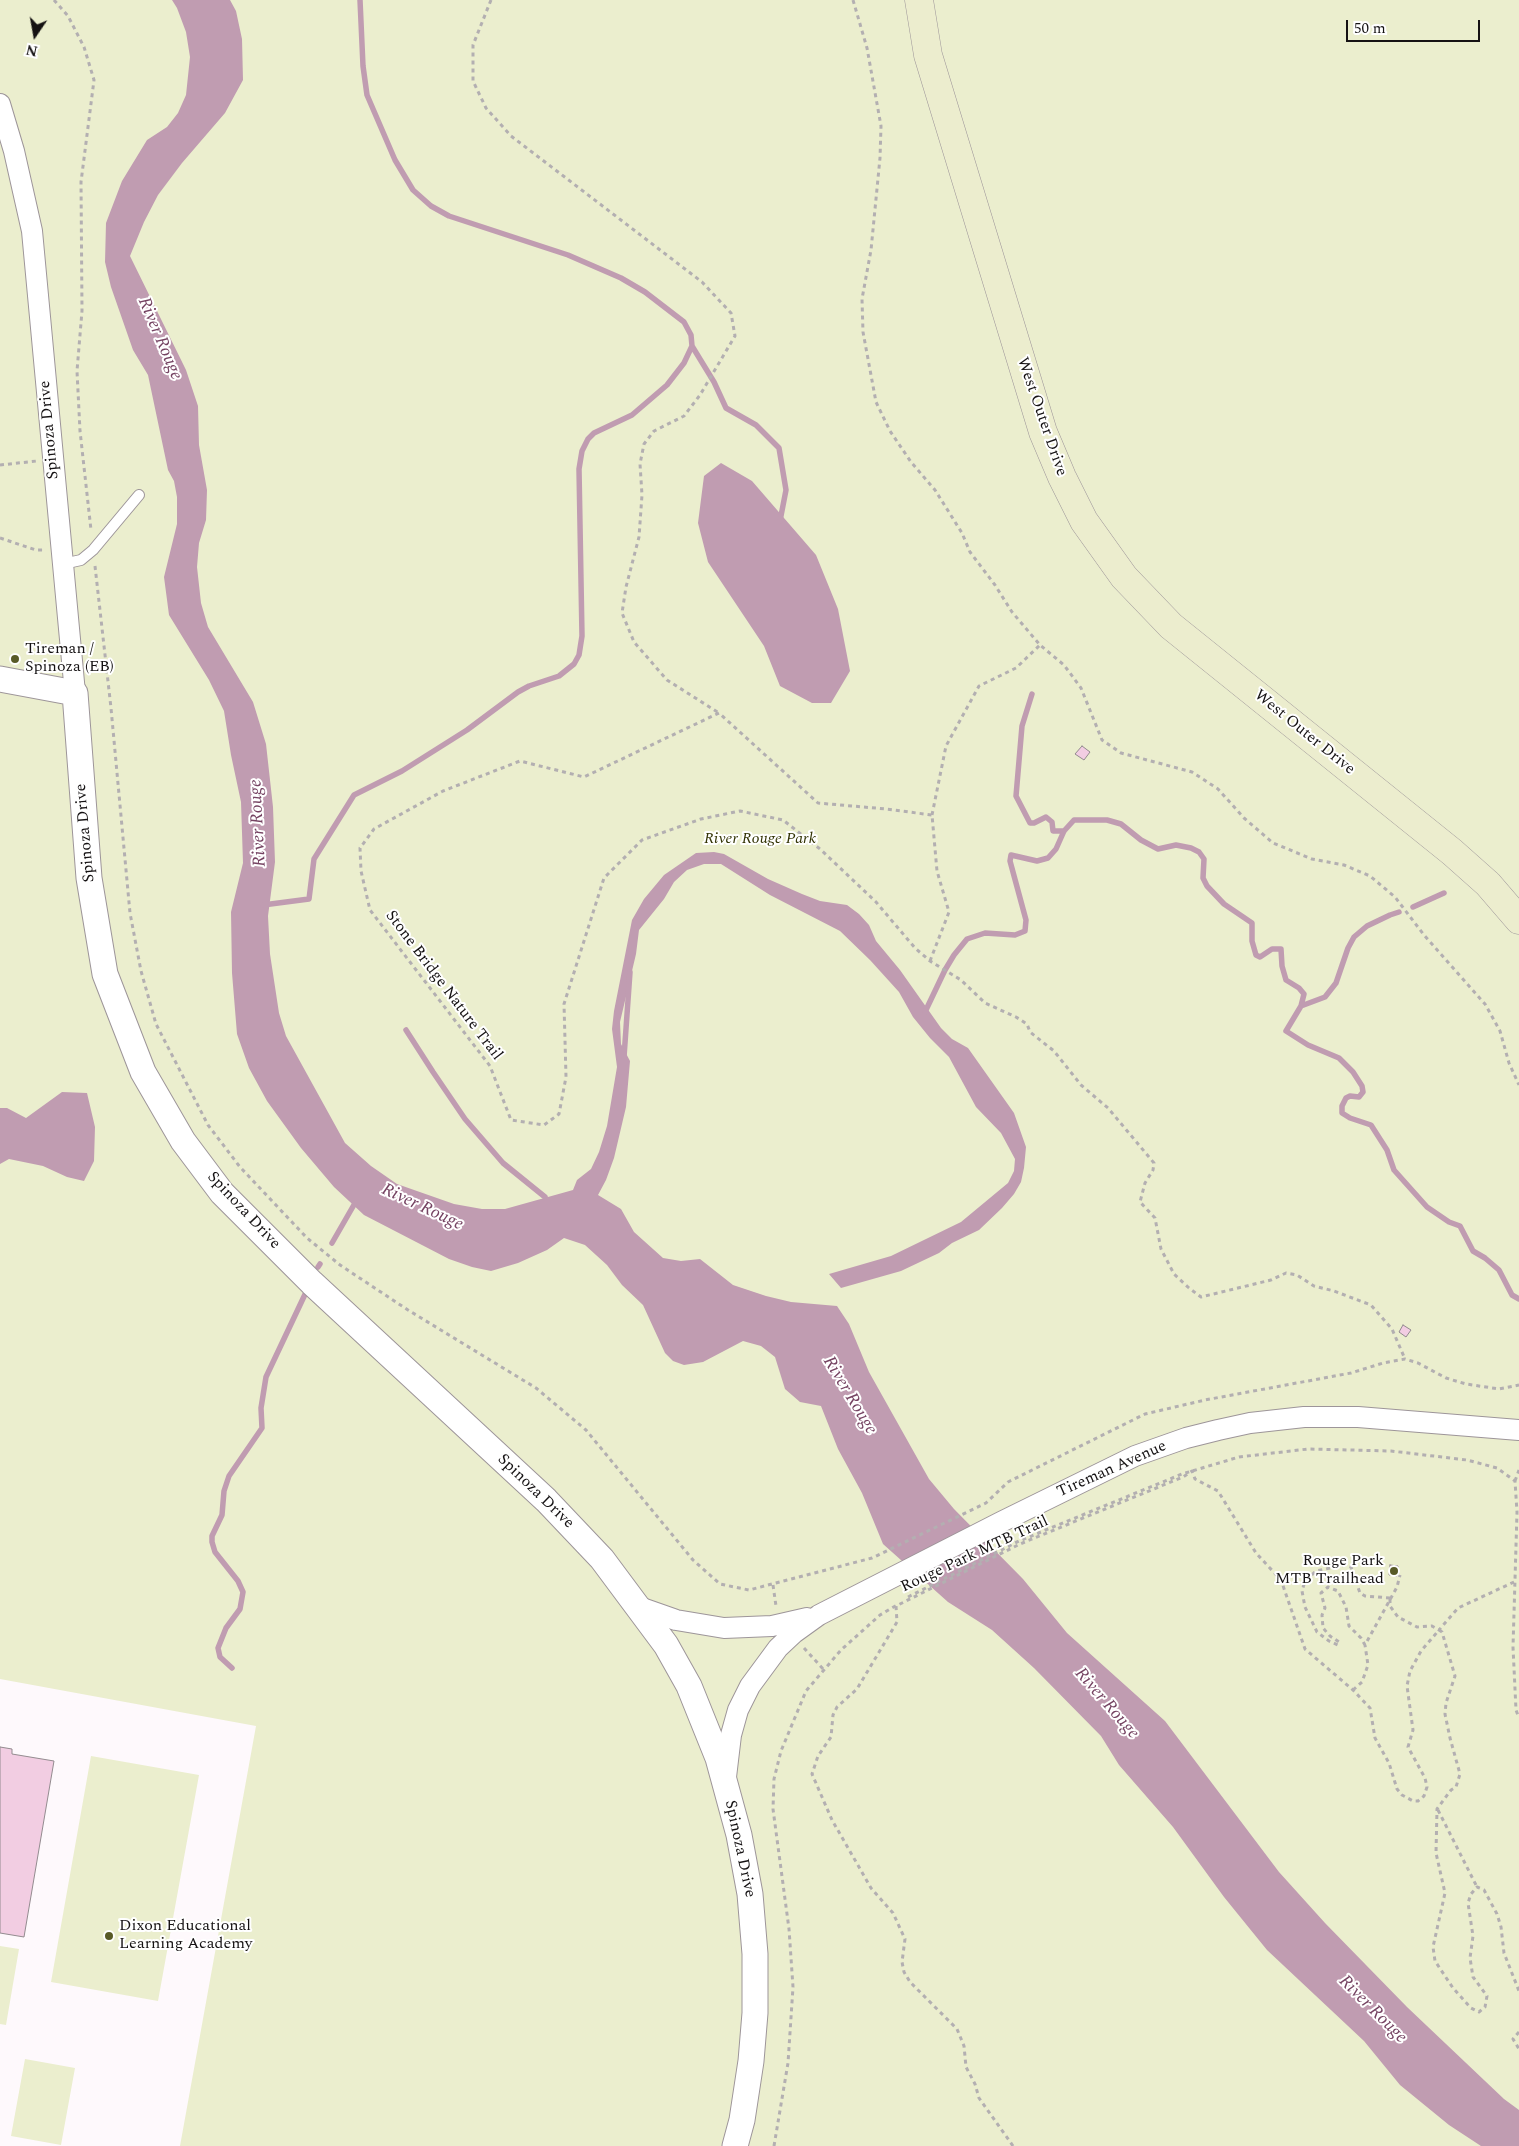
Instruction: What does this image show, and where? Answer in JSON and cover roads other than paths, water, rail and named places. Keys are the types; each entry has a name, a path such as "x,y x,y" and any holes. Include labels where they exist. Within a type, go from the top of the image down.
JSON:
{"main road":[{"name":"West Outer Drive","path":"919,0 928,55 1043,432 1062,477 1090,529 1124,577 1171,626 1452,852 1488,884 1519,920"}],"street":[{"name":"Spinoza Drive","path":"0,104 14,151 32,231 75,693 89,878 105,974 143,1072 183,1141 222,1192 312,1283 546,1500 602,1559 666,1645 689,1686 708,1729 739,1835 750,1894 755,1954 755,2013 751,2061 742,2120 735,2146"},
{"path":"0,679 75,693"},
{"name":"Tireman Avenue","path":"819,1615 1135,1456 1186,1438 1250,1423 1304,1417 1358,1416 1519,1430"},
{"path":"639,1607 676,1620 724,1628 772,1626 819,1615"},
{"path":"725,1789 726,1762 731,1736 738,1710 750,1686 778,1648 794,1633 819,1615"}],"lane":[{"path":"62,556 81,560 94,550 139,495"}],"water":[{"name":"River Rouge","path":"172,0 230,0 236,11 242,39 243,80 225,113 182,163 158,195 130,256 186,370 198,406 199,445 207,490 206,520 199,543 197,567 201,603 208,627 253,702 266,744 273,807 275,862 268,916 270,954 279,1013 286,1036 345,1143 371,1166 397,1184 454,1204 482,1209 505,1209 573,1190 577,1180 591,1169 599,1152 607,1126 617,1067 612,1029 614,1011 632,920 644,899 664,875 696,853 714,852 724,854 768,879 820,901 847,905 859,914 869,925 876,941 900,970 941,1028 952,1039 968,1048 1014,1113 1026,1147 1024,1168 1021,1182 1002,1208 979,1230 952,1243 939,1253 901,1271 841,1288 829,1274 891,1256 961,1222 1008,1183 1014,1171 1015,1159 1001,1133 976,1107 949,1057 930,1038 913,1017 899,992 870,960 840,931 770,895 721,864 704,864 687,870 674,882 664,899 639,930 636,954 620,1022 621,1044 630,1061 626,1107 614,1158 598,1195 621,1209 634,1232 663,1258 681,1261 700,1259 733,1285 766,1296 791,1302 837,1306 849,1324 869,1372 929,1479 954,1509 1023,1579 1067,1633 1165,1721 1279,1872 1325,1923 1407,2007 1504,2099 1519,2110 1519,2146 1481,2146 1449,2125 1400,2085 1364,2041 1267,1950 1224,1897 1173,1827 1119,1765 1101,1736 1034,1668 992,1630 948,1602 883,1544 862,1493 838,1449 821,1406 800,1402 785,1389 775,1357 761,1346 743,1341 703,1362 684,1365 673,1361 665,1353 643,1305 622,1285 607,1265 585,1245 564,1238 547,1250 518,1263 491,1271 449,1259 364,1215 334,1187 301,1148 267,1101 249,1068 237,1034 232,973 231,912 243,863 241,802 224,711 209,680 169,615 164,577 177,524 177,497 174,481 168,470 148,375 133,350 111,287 105,262 106,223 122,181 147,140 167,127 178,113 186,95 190,57 186,32"},
{"path":"721,463 752,481 816,555 838,609 850,671 831,703 812,703 780,686 764,646 708,562 698,523 704,476"},
{"path":"62,1092 87,1093 95,1127 94,1161 84,1181 67,1177 43,1166 9,1159 0,1164 0,1108 7,1108 26,1118"}],"waterway":[{"path":"263,905 309,899 314,859 354,795 402,771 467,730 518,692 529,686 559,676 574,664 579,655 582,636 579,469 582,451 588,439 594,433 632,415 667,385 684,363 692,346 691,335 684,322 645,292 621,278 568,255 449,216 431,206 413,190 395,160 367,95 363,66 360,0"},
{"path":"692,346 714,382 726,408 756,425 779,448 786,490 780,521"},
{"path":"1032,694 1022,726 1016,796 1030,823 1046,817 1052,822 1053,831 1064,831"},
{"path":"925,1012 945,970 967,939 985,933 1015,935 1025,931 1026,920 1010,861 1011,855 1037,861 1048,858 1056,849 1064,831 1074,820 1107,820 1121,824 1141,840 1158,849 1176,845 1191,848 1199,852 1204,859 1203,878 1207,886 1224,904 1252,923 1252,941 1256,955 1260,957 1272,949 1281,949 1282,966 1286,980 1299,988 1304,994 1301,1006 1286,1031 1308,1045 1339,1058 1353,1072 1362,1086 1363,1092 1359,1097 1350,1096 1346,1098 1342,1106 1342,1113 1350,1118 1371,1125 1387,1150 1394,1170 1427,1207 1449,1222 1460,1226 1473,1251 1499,1270 1512,1295 1519,1299"},
{"path":"1413,907 1444,893"},
{"path":"1301,1006 1325,997 1336,983 1348,948 1354,937 1367,926 1399,912"},
{"path":"624,1057 630,972"},
{"path":"406,1030 465,1119 503,1163 545,1197"},
{"path":"332,1243 355,1203"},
{"path":"232,1668 220,1657 218,1648 226,1628 240,1609 243,1592 238,1581 215,1552 212,1536 222,1515 224,1491 229,1476 262,1428 261,1408 266,1377 308,1288"}],"place":[{"name":"Tireman / Spinoza (EB)","path":"15,659"},
{"name":"Rouge Park MTB Trailhead","path":"1394,1571"},
{"name":"Dixon Educational Learning Academy","path":"109,1936"}],"park label":[{"name":"River Rouge Park","path":"760,840"}]}
